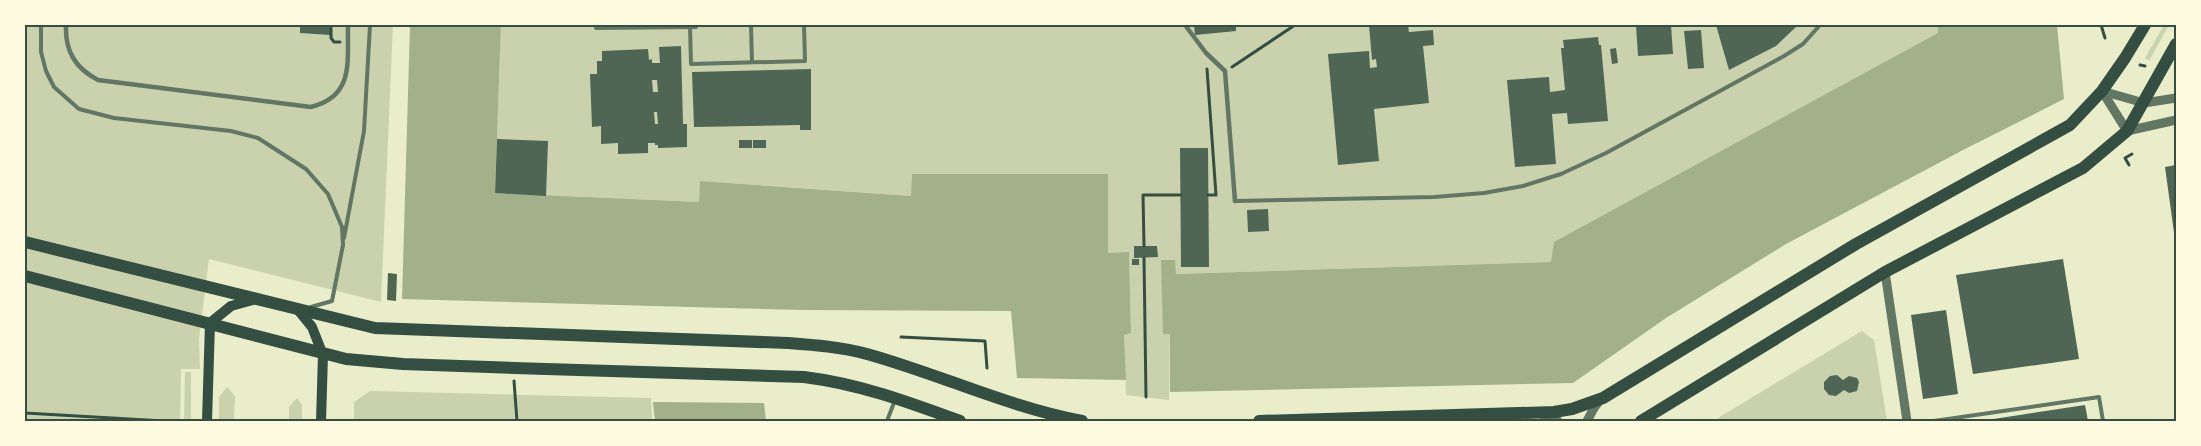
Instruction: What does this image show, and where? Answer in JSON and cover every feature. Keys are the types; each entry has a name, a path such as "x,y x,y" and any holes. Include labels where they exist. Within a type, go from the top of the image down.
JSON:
{"main road":[{"path":"1259,421 1538,413 1572,410 1603,398 1856,244 2070,125 2102,90 2125,58 2145,25"},
{"path":"1641,421 1885,272 2083,168 2127,131 2176,44"},
{"path":"25,242 299,311 389,330 788,343 837,348 867,354 1026,408 1082,421"},
{"path":"25,276 323,355 346,359 403,364 804,377 839,381 896,398 960,421"},
{"path":"207,421 210,324 231,306 256,299"},
{"path":"299,311 312,327 323,355 320,421"}],"street":[{"path":"66,25 67,46 73,60 88,75 98,80 311,108 324,104 335,97 342,88 348,63 348,25"},
{"path":"1185,25 1206,53 1225,71 1235,201"},
{"path":"2102,90 2144,103 2176,98"},
{"path":"2102,90 2127,131 2176,120"},
{"path":"1885,272 1906,421"},
{"path":"1587,421 1594,408 1603,398"},
{"path":"1538,413 1558,421"}],"lane":[{"path":"41,25 41,52 46,71 54,87 79,109 114,118 231,131 258,138 306,169 328,194 342,227 343,245"},
{"path":"299,311 332,301 364,130 370,25"},
{"path":"596,25 596,28 696,27 696,25"},
{"path":"751,25 752,62"},
{"path":"690,27 691,64 805,61 804,25"},
{"path":"1235,201 1434,197 1484,193 1523,186 1561,174 1639,136 1784,56 1803,44 1820,25"},
{"path":"1934,421 2099,397 2102,421"},
{"path":"887,421 896,398"}],"path":[{"path":"331,25 332,41 348,42"},
{"path":"1225,71 1295,25"},
{"path":"2101,25 2106,38"},
{"path":"1206,53 1216,195 1208,195"},
{"path":"2129,166 2125,158 2132,154"},
{"path":"1144,246 1143,195 1181,195"},
{"path":"1144,258 1146,397"},
{"path":"901,337 985,341 987,368"},
{"path":"514,368 514,398 517,421"},
{"path":"25,413 164,421"}],"shaded area":[{"path":"25,25 393,25 381,302 209,259 199,339 200,369 181,369 180,421 25,421"},
{"path":"410,25 501,25 495,193 699,202 700,181 911,196 912,174 1108,174 1108,253 1129,252 1131,333 1124,335 1126,380 1017,378 1011,311 803,310 402,299"},
{"path":"501,25 1938,25 1939,33 1826,95 1551,262 1176,274 1174,260 1163,334 1170,333 1169,400 1126,395 1124,334 1131,333 1129,253 1108,254 1108,174 912,174 912,196 701,181 699,202 495,193"},
{"path":"1938,25 2057,25 2064,99 1786,244 1666,318 1573,383 1170,392 1170,334 1163,334 1161,260 1175,260 1176,274 1551,262 1554,242 1938,33"},
{"path":"2164,25 2169,25 2149,61 2145,58"},
{"path":"1862,331 1874,340 1887,421 1713,421"},
{"path":"185,372 191,372 191,421 184,421"},
{"path":"227,387 235,396 234,421 219,421 219,397"},
{"path":"370,391 651,398 652,421 354,421 354,402"},
{"path":"297,398 302,405 302,421 289,421 289,407"},
{"path":"653,402 764,403 766,421 655,421"}],"building":[{"path":"300,25 331,25 330,35 300,33"},
{"path":"1194,25 1236,25 1236,31 1195,35"},
{"path":"1369,25 1408,25 1409,32 1433,30 1434,45 1423,46 1429,103 1374,109 1379,161 1338,165 1328,54 1369,51 1370,68 1377,67 1376,59 1372,60"},
{"path":"1636,25 1671,25 1673,54 1638,56"},
{"path":"1716,25 1798,25 1776,46 1729,70"},
{"path":"1701,30 1704,68 1688,69 1684,31"},
{"path":"1598,37 1599,45 1601,45 1608,121 1568,124 1567,113 1552,114 1556,164 1515,167 1507,80 1549,77 1550,92 1565,90 1561,48 1564,48 1563,40"},
{"path":"681,46 683,124 687,124 687,147 658,148 658,145 655,145 655,143 648,143 648,153 618,154 618,143 601,144 601,126 592,127 590,74 597,74 597,61 602,61 602,51 648,49 649,60 652,59 652,63 660,63 659,47","holes":["652,80 657,80 658,92 653,92","654,112 657,112 658,124 655,124"]},
{"path":"1616,48 1618,63 1612,64 1610,49"},
{"path":"811,69 811,130 800,130 800,125 694,127 692,72"},
{"path":"497,139 548,141 546,196 495,193"},
{"path":"739,140 752,140 752,148 739,148"},
{"path":"753,140 766,140 766,148 753,148"},
{"path":"1180,148 1208,148 1209,267 1181,267"},
{"path":"2176,165 2176,240 2175,240 2165,167"},
{"path":"1268,209 1269,231 1248,232 1247,210"},
{"path":"1134,246 1157,246 1158,257 1134,258"},
{"path":"1132,259 1139,259 1139,265 1132,265"},
{"path":"2063,259 2079,359 1973,374 1956,275"},
{"path":"388,273 397,274 396,301 387,300"},
{"path":"1946,310 1958,394 1923,399 1911,315"},
{"path":"1837,375 1843,380 1849,376 1857,378 1859,382 1857,391 1849,393 1844,390 1836,396 1829,395 1824,389 1824,382 1830,376"},
{"path":"2085,405 2088,421 1987,421 1987,420"}]}
